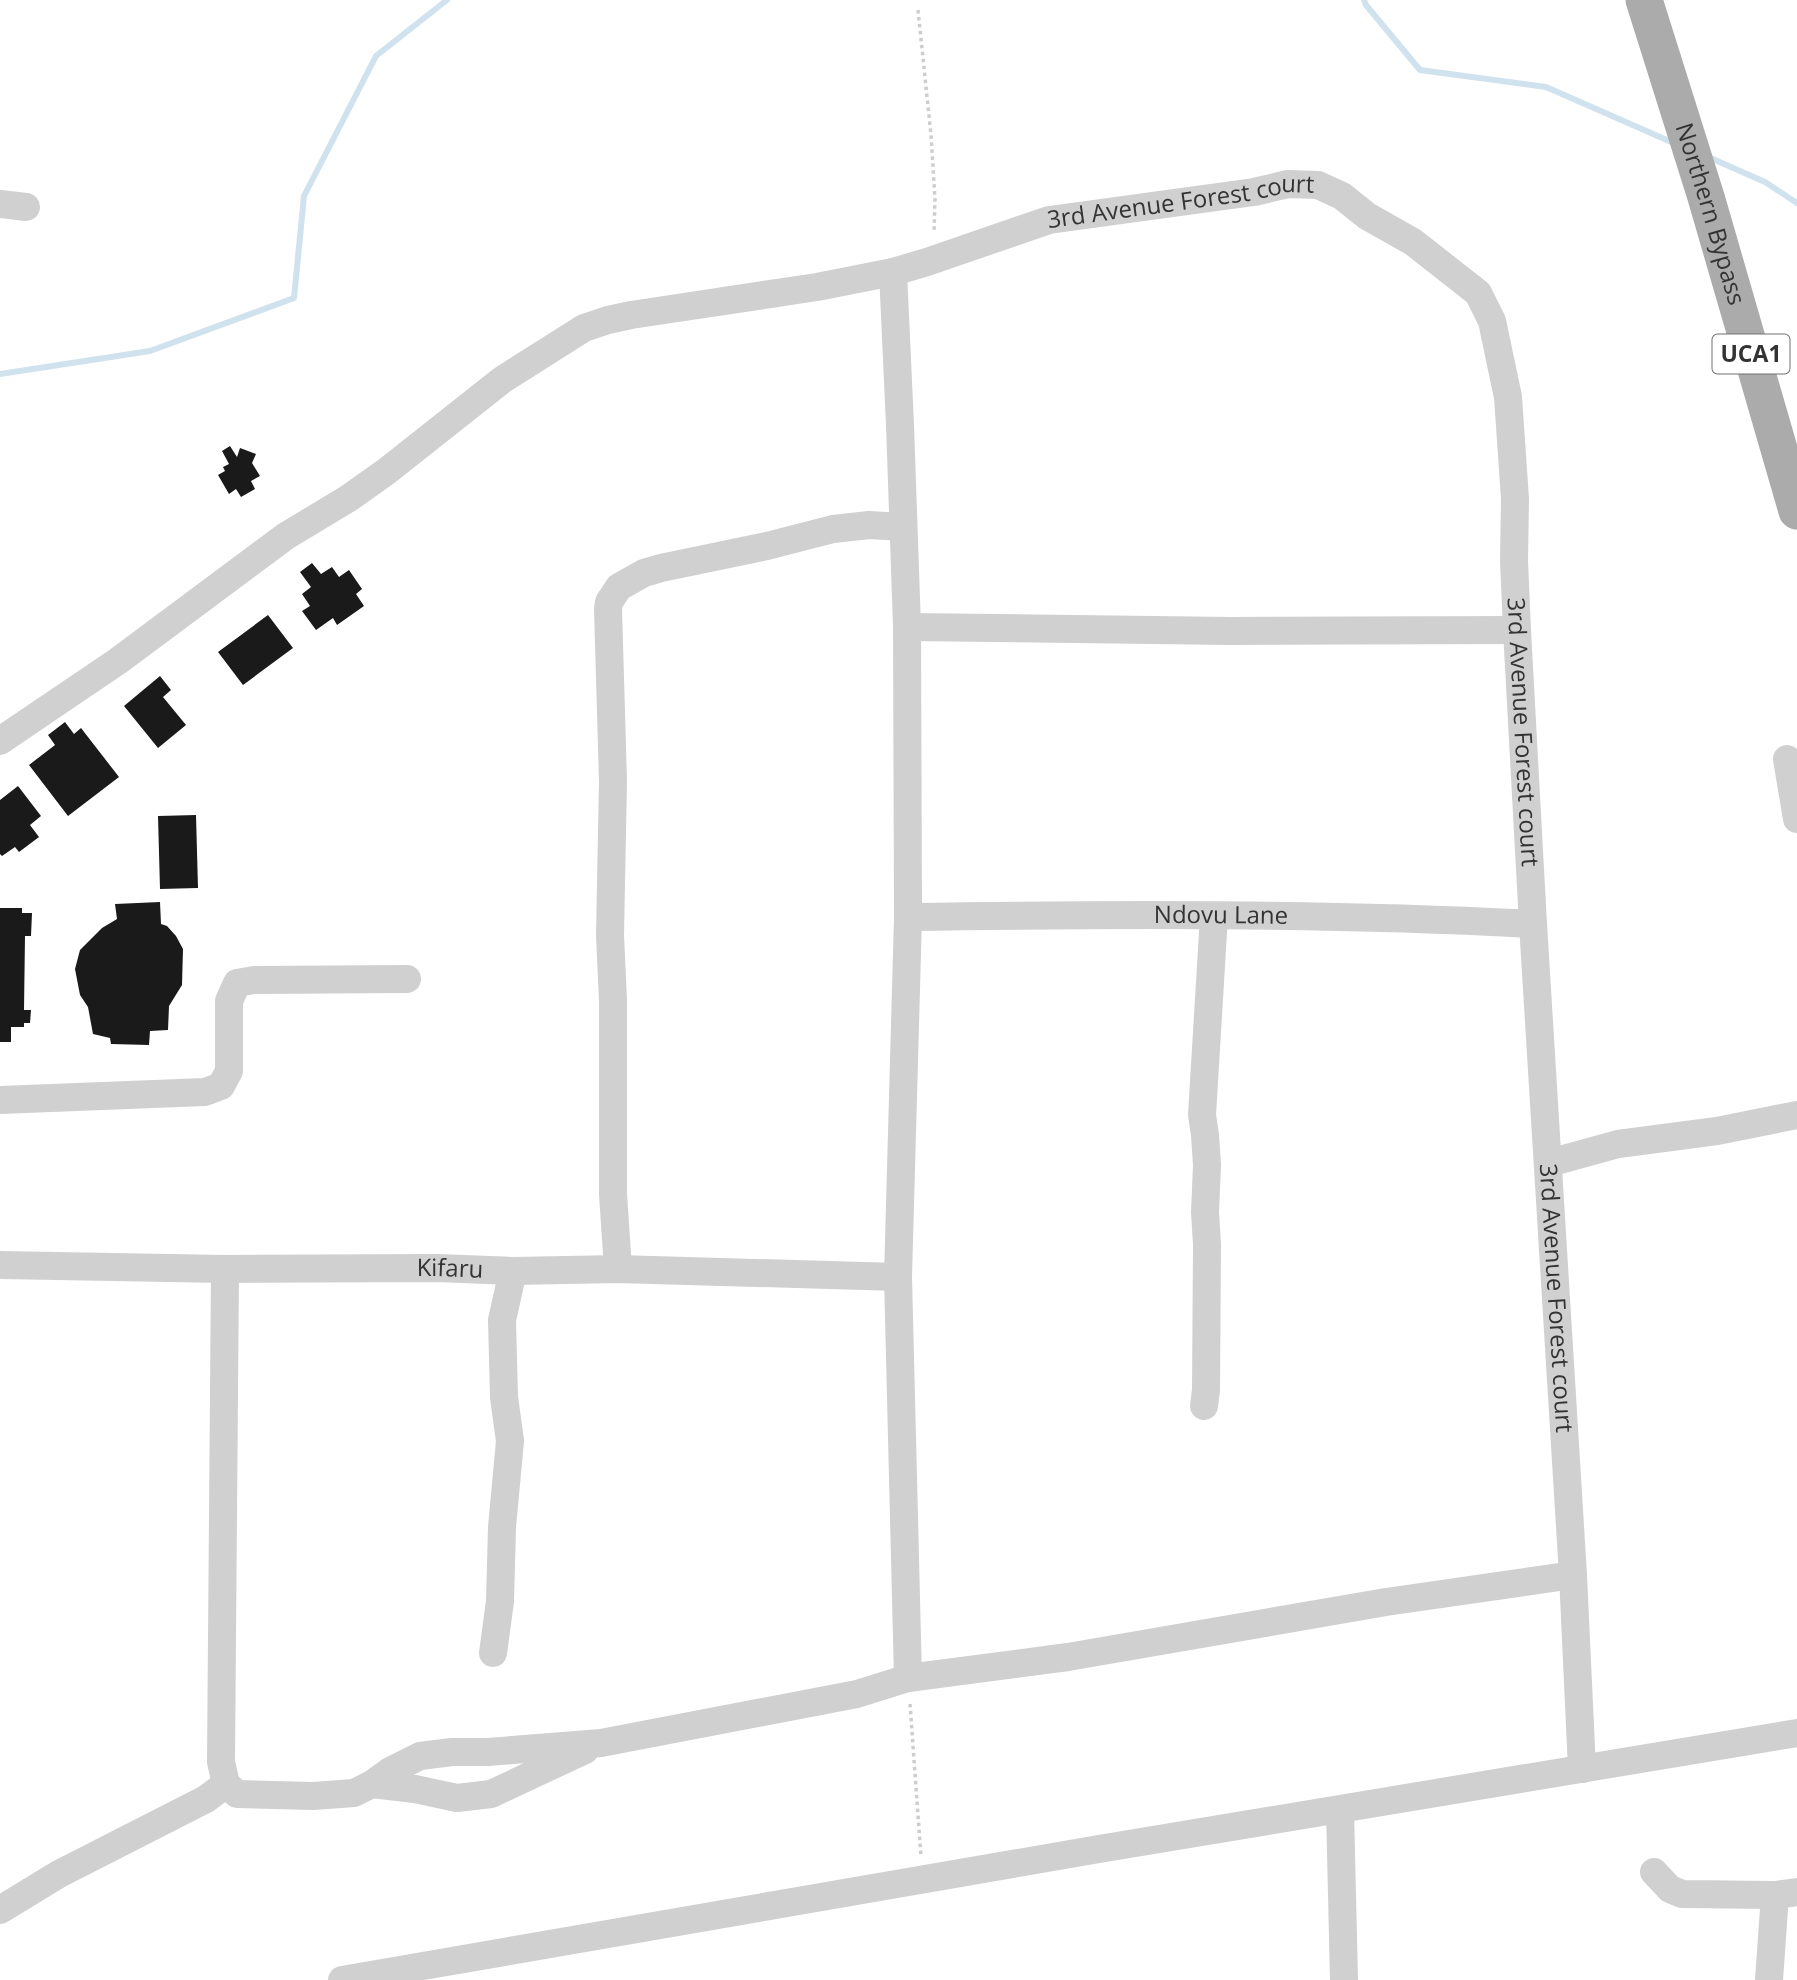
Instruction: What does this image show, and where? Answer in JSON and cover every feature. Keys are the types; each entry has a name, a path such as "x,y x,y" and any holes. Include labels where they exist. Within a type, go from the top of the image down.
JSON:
{"main road":[{"name":"Northern Bypass","path":"1644,0 1706,197 1797,511"}],"street":[{"name":"3rd Avenue Forest court","path":"0,741 117,661 286,536 349,498 387,471 502,380 584,328 631,315 817,287 893,272 1049,220 1254,192 1288,184 1318,185 1342,196 1367,216 1413,242 1478,293 1492,321 1508,397 1517,630 1582,1769"},
{"path":"893,272 907,627 908,917 898,1277 908,1678"},
{"path":"618,1269 613,1194 609,601 619,587 644,573 661,568 833,529 869,525 904,527"},
{"path":"907,627 1231,631 1517,630"},
{"path":"1787,759 1797,819"},
{"path":"1204,1406 1207,1165 1202,1115 1214,916"},
{"name":"Ndovu Lane","path":"908,917 1418,918 1533,924"},
{"path":"0,1100 205,1092 221,1086 229,1071 229,1001 237,983 254,980 407,979"},
{"path":"1549,1163 1618,1144 1717,1131 1797,1115"},
{"name":"Kifaru","path":"0,1265 225,1269 438,1268 513,1271 618,1269 898,1277"},
{"path":"225,1269 220,1762 226,1784 237,1794 313,1796 354,1793 372,1784 390,1770 420,1756 601,1743 857,1694 908,1678 1068,1657 1386,1602 1573,1575"},
{"path":"493,1653 500,1601 502,1527 510,1441 504,1397 502,1320 513,1271"},
{"path":"342,1980 1099,1849 1797,1733"},
{"path":"372,1784 457,1798 491,1794 601,1743"},
{"path":"0,1910 59,1874 206,1799 226,1784"},
{"path":"1340,1810 1344,1980"},
{"path":"1654,1872 1671,1889 1682,1894 1786,1894 1769,1980"}],"path":[{"path":"918,10 931,135 934,199 934,230 927,262"},
{"path":"908,1678 922,1880"}],"building":[{"path":"230,446 237,457 240,448 256,454 252,463 260,476 251,481 255,489 241,497 236,489 229,494 218,475 225,471 223,467 229,464 222,451"},
{"path":"312,563 321,574 332,567 339,577 349,570 362,589 356,594 364,606 337,625 333,618 316,630 302,611 310,606 302,594 311,587 300,572"},
{"path":"268,615 293,648 243,685 218,652"},
{"path":"160,676 171,690 163,697 186,725 158,748 124,706"},
{"path":"65,722 74,734 81,728 119,777 68,816 29,765 55,745 48,735"},
{"path":"18,786 41,816 30,825 39,837 19,852 15,847 2,856 0,800"},
{"path":"196,815 198,888 160,889 158,816"},
{"path":"160,902 161,924 167,926 176,936 183,949 182,985 169,1006 168,1030 150,1031 149,1045 111,1044 110,1038 93,1034 88,1007 80,995 75,969 80,950 102,928 117,919 115,904"},
{"path":"0,908 22,908 22,913 32,913 31,936 25,936 24,1010 31,1010 30,1023 24,1023 24,1027 11,1027 11,1042 0,1042"}],"waterway":[{"path":"0,374 150,351 294,298 304,196 376,56 447,0"},
{"path":"1364,0 1420,70 1546,87 1676,144"},
{"path":"1706,156 1765,182 1797,203"}]}
